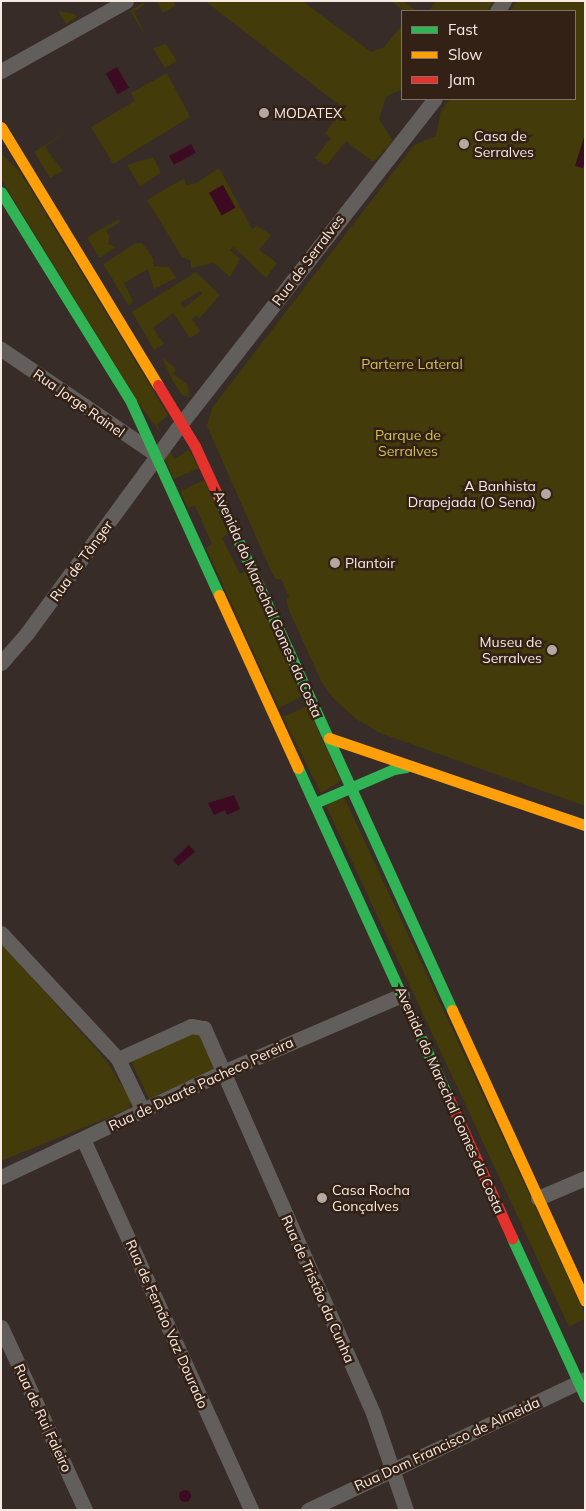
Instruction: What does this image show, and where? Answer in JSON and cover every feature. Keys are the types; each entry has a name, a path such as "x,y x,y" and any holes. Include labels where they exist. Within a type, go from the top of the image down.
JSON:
{"main road":[{"name":"Avenida do Marechal Gomes da Costa","path":"1,128 182,423 210,476 585,1301"},
{"name":"Avenida do Marechal Gomes da Costa","path":"1,192 132,402 402,995 582,1380 585,1397"},
{"path":"329,738 406,767 585,825"},
{"path":"315,803 394,768 406,767"}],"street":[{"path":"1,71 126,1"},
{"name":"Rua de Serralves","path":"182,423 434,100"},
{"name":"Rua Jorge Rainel","path":"1,349 157,455"},
{"path":"157,455 182,423"},
{"name":"Rua de Tânger","path":"1,663 27,633 157,455"},
{"path":"1,933 118,1059 142,1108"},
{"name":"Rua de Duarte Pacheco Pereira","path":"1,1177 83,1139 142,1108 402,995"},
{"name":"Rua de Tristão da Cunha","path":"118,1059 198,1024 204,1028 373,1413 394,1468 406,1510"},
{"name":"Rua de Fernão Vaz Dourado","path":"83,1139 251,1510"},
{"path":"538,1198 585,1178"},
{"name":"Rua de Rui Faleiro","path":"1,1327 85,1510"},
{"name":"Rua Dom Francisco de Almeida","path":"308,1510 582,1380"}],"green space":[{"path":"156,1 173,1 176,5 163,13"},
{"path":"205,1 302,1 371,52 384,47 401,26 401,90 386,97 379,119 393,141 373,162 346,141 326,166 315,158 331,138 325,133 343,108"},
{"path":"391,1 403,1 416,10 403,10"},
{"path":"436,1 494,1 488,10 430,10"},
{"name":"Parque de Serralves","path":"517,1 585,1 585,806 380,733 356,719 332,697 321,681 288,608 286,600 289,597 281,579 276,579 272,573 207,426 212,408 414,145 436,136 441,110 449,100 576,100 576,10 511,10"},
{"path":"143,3 144,5 134,12 147,38 130,11"},
{"path":"58,11 75,14 77,17 66,24"},
{"path":"166,44 177,61 165,68 153,48"},
{"path":"167,73 190,117 113,164 91,127 135,101 131,93"},
{"path":"71,129 45,147 63,171 50,178 34,152"},
{"path":"1,153 20,172 168,415 157,425 162,435 139,404 1,179"},
{"path":"153,157 161,173 140,186 127,165"},
{"path":"219,168 252,229 257,226 271,235 259,250 277,263 266,278 234,247 230,250 240,259 230,277 214,263 191,268 191,261 182,257 147,200 184,178 186,185 196,183"},
{"path":"119,219 120,222 106,231 110,237 108,244 116,247 99,258 87,237"},
{"path":"142,243 153,258 153,266 169,267 176,278 154,289 148,269 124,283 133,301 129,306 103,264 134,244"},
{"path":"196,272 220,295 199,319 197,315 192,319 201,331 190,338 173,313 153,328 164,344 154,350 132,312","holes":["200,291 202,294 184,308 180,303"]},
{"path":"162,357 176,369 173,374 188,385 189,397 183,396 173,382"},
{"path":"168,449 174,459 189,450 199,468 174,479 163,455"},
{"path":"204,480 228,533 222,538 240,574 246,571 303,696 279,708 206,548 212,544 195,506 188,508 180,491"},
{"path":"307,706 341,781 321,793 283,717"},
{"path":"344,797 585,1314 585,1319 569,1327 326,805"},
{"path":"1,943 106,1060 131,1100 129,1109 1,1161"},
{"path":"198,1029 216,1068 149,1099 131,1060"}],"shaded area":[{"path":"117,67 129,88 118,94 106,74"},
{"path":"584,137 585,161 583,168 575,166"},
{"path":"191,144 196,153 174,165 169,156"},
{"path":"223,185 236,208 222,215 209,193"},
{"path":"234,795 240,809 227,815 225,810 214,815 208,803"},
{"path":"189,845 195,852 178,866 173,860"},
{"path":"183,1490 187,1490 191,1496 187,1502 183,1502 179,1498 179,1494"}],"traffic: fast":[{"path":"1,192 131,402 219,595"},
{"path":"217,494 452,1010"},
{"path":"315,803 394,769 406,767"},
{"path":"298,768 449,1099"},
{"path":"512,1238 585,1397"}],"traffic: slow":[{"path":"1,127 158,385"},
{"path":"219,595 298,768"},
{"path":"329,738 585,825"},
{"path":"452,1010 585,1301"}],"traffic: jam":[{"path":"158,385 195,446 217,494"},
{"path":"449,1099 512,1238"}],"place":[{"name":"MODATEX","path":"264,113"},
{"name":"Casa de Serralves","path":"464,144"},
{"name":"A Banhista Drapejada (O Sena)","path":"546,494"},
{"name":"Plantoir","path":"335,563"},
{"name":"Museu de Serralves","path":"552,650"},
{"name":"Casa Rocha Gonçalves","path":"322,1198"}],"park label":[{"name":"Parterre Lateral","path":"412,364"}]}
